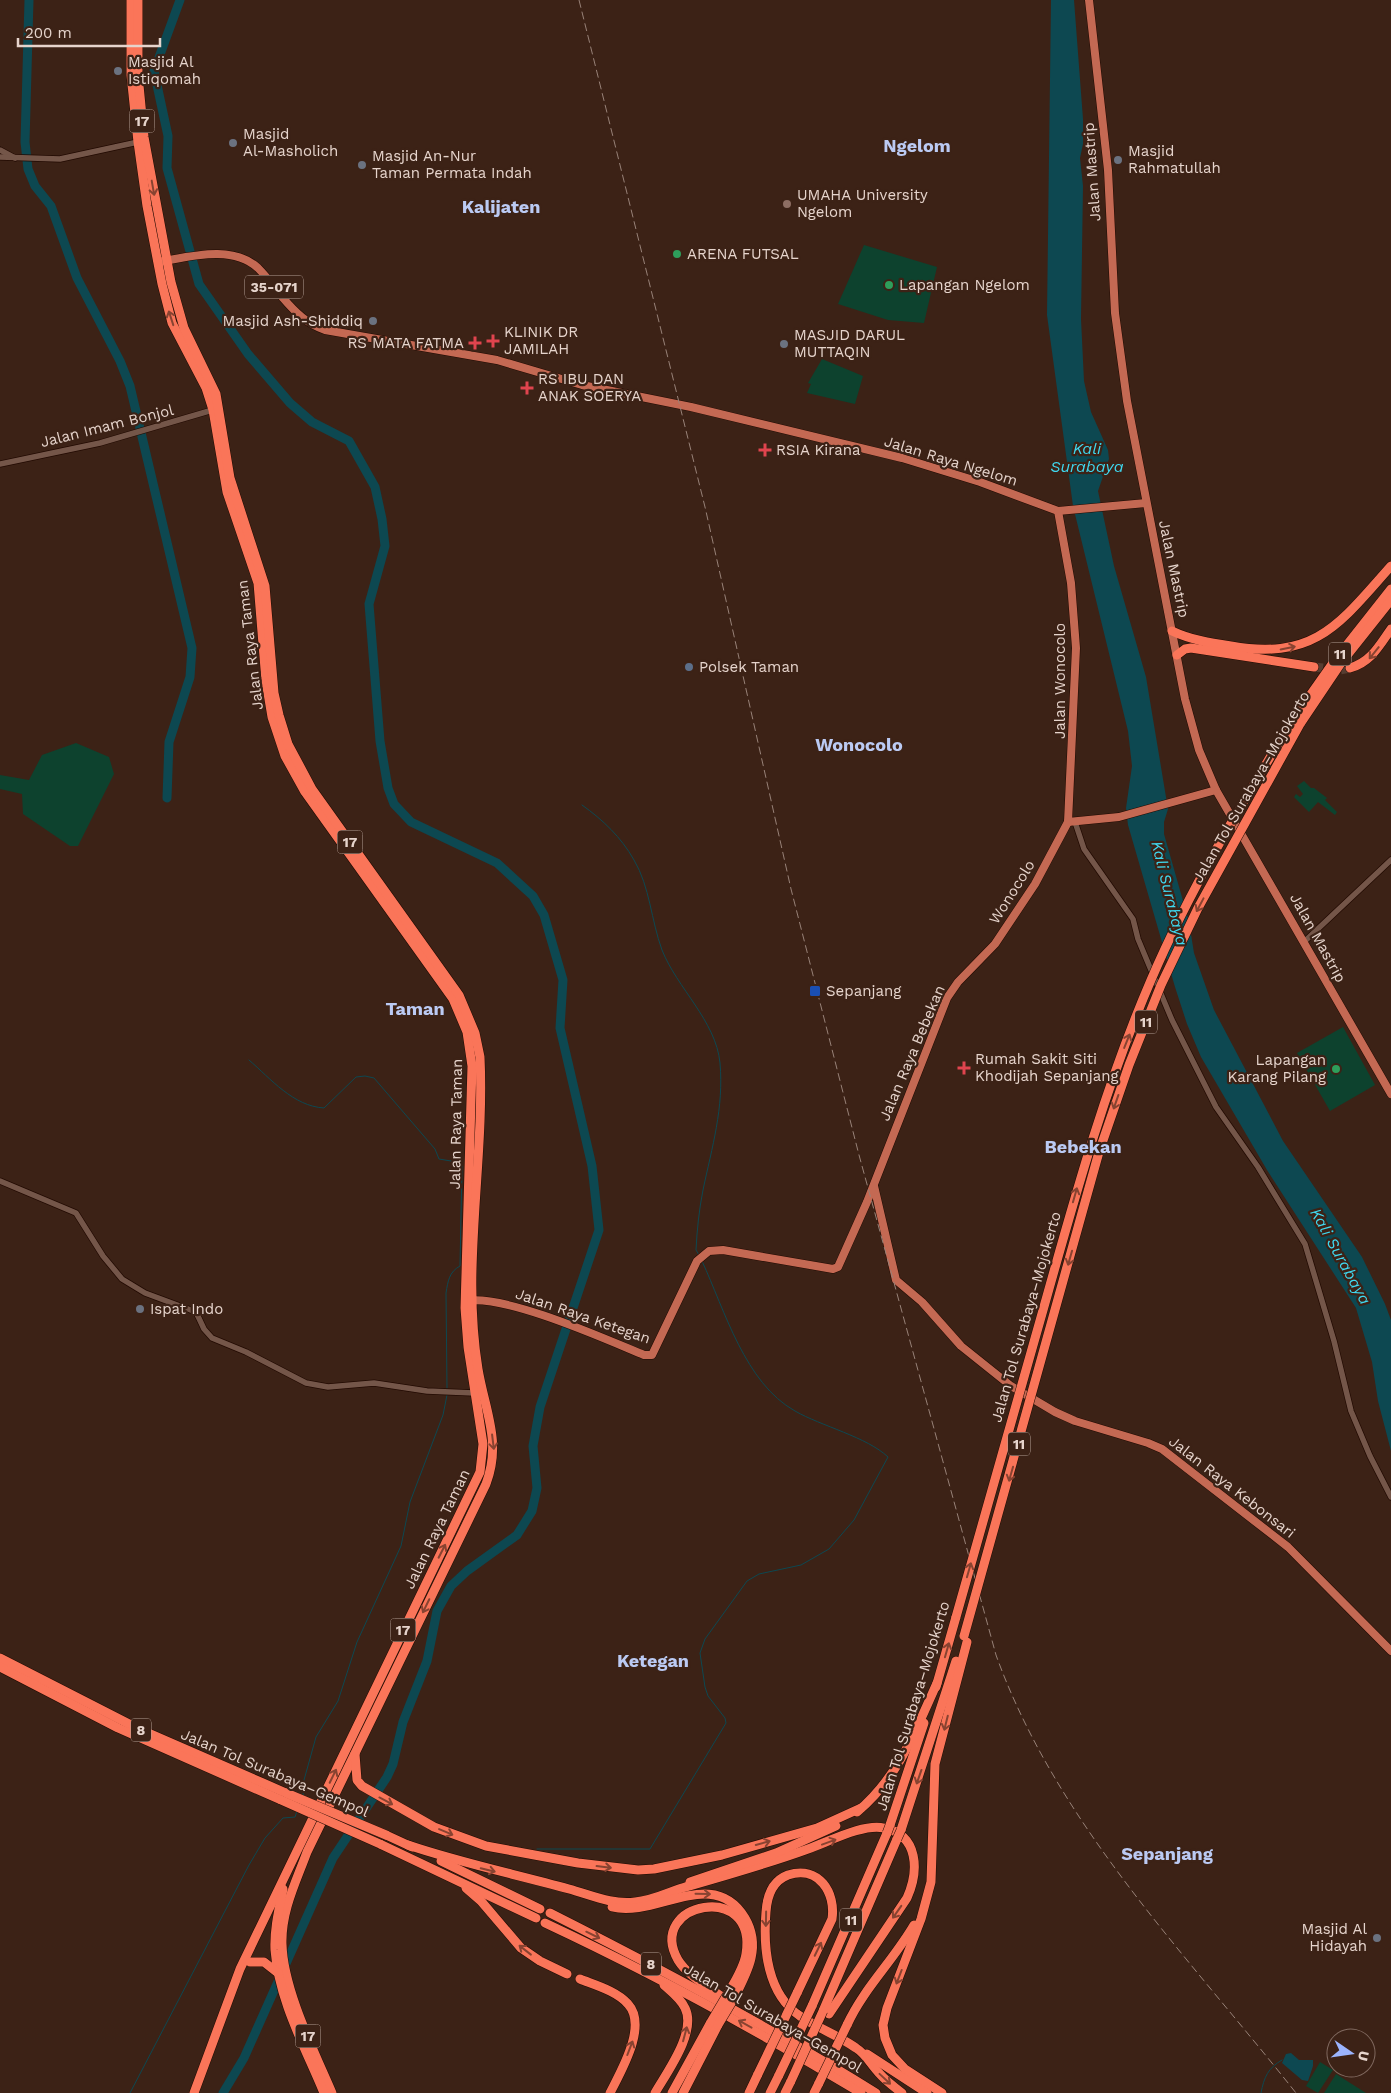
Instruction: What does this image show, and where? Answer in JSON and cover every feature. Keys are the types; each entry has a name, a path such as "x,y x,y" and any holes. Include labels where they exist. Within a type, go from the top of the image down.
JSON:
{"highway":[{"name":"17","path":"131,0 131,75 138,142 162,262"},
{"name":"17","path":"138,0 140,106 162,262"},
{"name":"Jalan Raya Taman","path":"162,262 172,323 216,409 227,492 258,583 269,703 281,746 305,792 444,985 459,1009 468,1032 472,1066 469,1304 474,1393 484,1452 477,1480 290,1867"},
{"path":"1172,631 1191,639 1261,651 1295,647 1319,637 1337,625 1391,566"},
{"name":"Jalan Tol Surabaya–Mojokerto","path":"770,2093 812,2006 888,1829 937,1683 1088,1149 1118,1062 1151,979 1190,898 1244,800 1335,660 1391,589"},
{"name":"Jalan Tol Surabaya–Mojokerto","path":"965,1639 1099,1152 1128,1064 1161,985 1198,908 1296,722 1391,600"},
{"path":"1350,668 1372,656 1391,629"},
{"path":"1177,656 1185,649 1191,648 1314,667"},
{"name":"Jalan Raya Taman","path":"307,1852 355,1750 484,1490 494,1462 493,1439 477,1361 469,1304"},
{"path":"942,2093 905,2069 892,2054 885,2038 884,2025 887,2008 927,1898 933,1867 932,1803 935,1764 965,1639"},
{"name":"11","path":"785,2093 826,2012 901,1830 965,1639"},
{"name":"Jalan Tol Surabaya–Gempol","path":"0,1658 137,1728 536,1918"},
{"name":"Jalan Tol Surabaya–Gempol","path":"0,1667 118,1728 283,1797 386,1835 540,1909"},
{"path":"682,1889 693,1879 776,1853 844,1822 879,1791 902,1762 937,1683"},
{"path":"355,1750 357,1780 369,1792 441,1830 486,1846 586,1864 638,1870 654,1869 722,1855 817,1828 861,1808"},
{"path":"408,1845 464,1864 556,1885 608,1901 621,1902 644,1901 774,1861 864,1829 884,1828 895,1831 909,1844 914,1857 914,1882 907,1898 826,2012"},
{"name":"17","path":"307,1852 290,1894 280,1926 275,1951 282,1976 286,2002 324,2093"},
{"path":"194,2093 210,2046 239,1977 250,1962 281,1898 307,1852"},
{"name":"17","path":"290,1867 281,1898 282,1976 332,2093"},
{"path":"239,1977 240,1969 290,1867"},
{"path":"749,2093 758,2074 797,1993 832,1919 834,1907 830,1891 821,1882 808,1874 799,1874 782,1879 773,1887 767,1901 766,1944 772,1980 778,1994 794,2012 856,2047 927,2093"},
{"path":"454,1879 482,1901 521,1948 540,1961 567,1974"},
{"path":"556,1885 599,1903 625,1909 648,1907 699,1892 713,1894 730,1901 743,1914 754,1938 749,1968 715,2024 666,2093"},
{"path":"814,2093 856,2006 872,1981 908,1936 927,1898"},
{"path":"730,1998 746,1954 744,1928 738,1917 728,1910 706,1906 694,1908 677,1924 673,1934 678,1960 699,1980 750,2017"},
{"name":"Jalan Tol Surabaya–Gempol","path":"550,1913 750,2017 876,2093"},
{"name":"Jalan Tol Surabaya–Gempol","path":"545,1923 652,1975 783,2045 861,2093"},
{"path":"250,1962 264,1962 282,1976"},
{"path":"652,1975 682,2002 686,2010 688,2022 681,2047 655,2093"},
{"path":"580,1979 620,1997 628,2004 635,2017 633,2039 610,2093"},
{"path":"684,2093 715,2024"},
{"path":"856,2047 883,2078 902,2093"},
{"path":"672,2093 689,2063"},
{"path":"817,2067 850,2093"}],"main road":[{"name":"Jalan Mastrip","path":"1089,0 1108,170 1112,263 1119,346 1146,503 1195,738 1216,790 1305,941 1391,1094"},
{"name":"Jalan Raya Ngelom","path":"162,262 226,254 247,260 258,268 298,315 312,325 332,332 467,354 516,365 582,385 691,407 902,458 980,482 1062,511 1146,503"},
{"name":"Jalan Wonocolo","path":"1062,511 1071,583 1076,648 1071,822"},
{"path":"1071,822 1119,817 1216,790"},
{"name":"Wonocolo","path":"970,970 995,944 1035,884 1071,822"},
{"name":"Jalan Raya Bebekan","path":"874,1184 947,998 953,987 970,970"},
{"name":"Jalan Raya Ketegan","path":"469,1304 497,1301 579,1329 644,1355 652,1355 702,1257 709,1251 722,1250 836,1269 874,1184"},
{"name":"Jalan Raya Kebonsari","path":"874,1184 896,1280 922,1302 969,1353 1011,1386 1075,1422 1148,1443 1162,1449 1272,1533 1391,1651"}],"street":[{"path":"0,157 60,159 138,142"},
{"path":"0,150 14,158"},
{"name":"Jalan Imam Bonjol","path":"0,464 142,431 216,409"},
{"path":"1071,822 1084,849 1133,919 1138,938 1172,1020 1216,1107 1258,1167 1305,1244 1334,1341 1351,1411 1367,1450 1391,1498"},
{"path":"1305,941 1391,860"},
{"path":"0,1181 76,1212 103,1256 122,1279 145,1292 196,1312 204,1329 212,1338 246,1352 306,1383 328,1387 374,1383 443,1392 474,1393"}],"green space":[{"name":"Lapangan Ngelom","path":"864,245 937,267 924,323 888,320 838,304"},
{"path":"822,359 863,376 855,404 807,393 811,384 808,383"},
{"path":"76,743 109,757 114,774 78,846 70,846 23,814 22,794 0,789 0,775 29,780 42,755"},
{"path":"1304,781 1327,798 1325,800 1337,812 1335,815 1318,802 1309,812 1294,797 1296,794 1300,797 1303,794 1297,786"},
{"name":"Lapangan Karang Pilang","path":"1343,1027 1375,1085 1330,1111 1297,1053"},
{"path":"1320,2062 1326,2066 1326,2078 1328,2078 1318,2093 1306,2086"},
{"path":"1333,2078 1342,2078 1366,2093 1324,2093"}],"water":[{"name":"Kali Surabaya","path":"1051,0 1074,0 1083,119 1083,144 1080,158 1083,186 1081,319 1084,381 1091,412 1108,450 1109,459 1098,491 1114,566 1146,677 1168,809 1164,822 1164,834 1189,922 1194,953 1214,1010 1283,1141 1362,1257 1391,1320 1391,1451 1378,1401 1372,1362 1356,1308 1267,1170 1201,1057 1187,1024 1175,987 1128,825 1126,808 1132,766 1128,731 1073,506 1047,315"},
{"path":"1291,2053 1299,2060 1313,2060 1308,2081 1302,2080 1282,2063 1286,2054"}],"waterway":[{"path":"29,0 25,142 28,169 35,186 51,206 77,278 120,361 130,386 192,648 190,677 169,742 167,798"},
{"path":"180,0 154,71 168,136 167,168 199,284 248,354 290,403 312,422 349,441 375,487 382,519 385,546 369,604 380,741 388,788 394,804 411,822 497,863 533,896 544,915 563,980 560,1028 592,1166 599,1230 540,1407 533,1446 537,1488 532,1511 517,1535 467,1571 451,1586 437,1611 427,1661 403,1722 393,1764 387,1777 333,1858 244,2058 223,2093"},
{"path":"582,805 611,830 634,860 644,881 662,950 677,978 704,1019 717,1048 721,1080 719,1112 699,1212 696,1250 699,1255"},
{"path":"249,1060 292,1097 313,1106 324,1108 356,1077 374,1078 435,1149 439,1159 451,1161 462,1166 460,1266 451,1274 446,1293 447,1388"},
{"path":"537,1849 650,1849 726,1723 725,1718 708,1696 705,1687 700,1653 705,1639 747,1581 759,1574 801,1565 829,1549 854,1520 888,1457 868,1443 795,1411 778,1399 763,1383 738,1344 702,1261"},
{"path":"303,1796 304,1780 316,1737 338,1701 357,1642 401,1546 410,1502 443,1415 447,1395"},
{"path":"130,2093 249,1865 265,1838 283,1818 295,1817 297,1811"},
{"path":"1261,2093 1267,2074 1273,2066 1282,2060"}],"tunnel":[{"path":"1314,667 1340,670 1350,668"}],"railway":[{"path":"579,0 705,507 791,889 859,1155 996,1655 1022,1717 1053,1775 1089,1831 1128,1886 1169,1938 1296,2093"}],"place":[{"name":"Masjid Al Istiqomah","path":"118,71"},
{"name":"Masjid Al-Masholich","path":"233,143"},
{"name":"Masjid Rahmatullah","path":"1118,160"},
{"name":"Masjid An-Nur Taman Permata Indah","path":"362,165"},
{"name":"UMAHA University Ngelom","path":"787,204"},
{"name":"ARENA FUTSAL","path":"677,254"},
{"name":"Lapangan Ngelom","path":"889,285"},
{"name":"Masjid Ash-Shiddiq","path":"373,321"},
{"name":"KLINIK DR JAMILAH","path":"493,341"},
{"name":"RS MATA FATMA","path":"475,343"},
{"name":"MASJID DARUL MUTTAQIN","path":"784,344"},
{"name":"RS IBU DAN ANAK SOERYA","path":"527,388"},
{"name":"RSIA Kirana","path":"765,450"},
{"name":"Polsek Taman","path":"689,667"},
{"name":"Sepanjang","path":"815,991"},
{"name":"Rumah Sakit Siti Khodijah Sepanjang","path":"964,1068"},
{"name":"Lapangan Karang Pilang","path":"1336,1069"},
{"name":"Ispat Indo","path":"140,1309"},
{"name":"Masjid Al Hidayah","path":"1377,1938"}],"district":[{"name":"Ngelom","path":"917,146"},
{"name":"Kalijaten","path":"501,207"},
{"name":"Wonocolo","path":"859,745"},
{"name":"Taman","path":"415,1009"},
{"name":"Bebekan","path":"1083,1147"},
{"name":"Ketegan","path":"653,1661"},
{"name":"Sepanjang","path":"1167,1854"}]}
